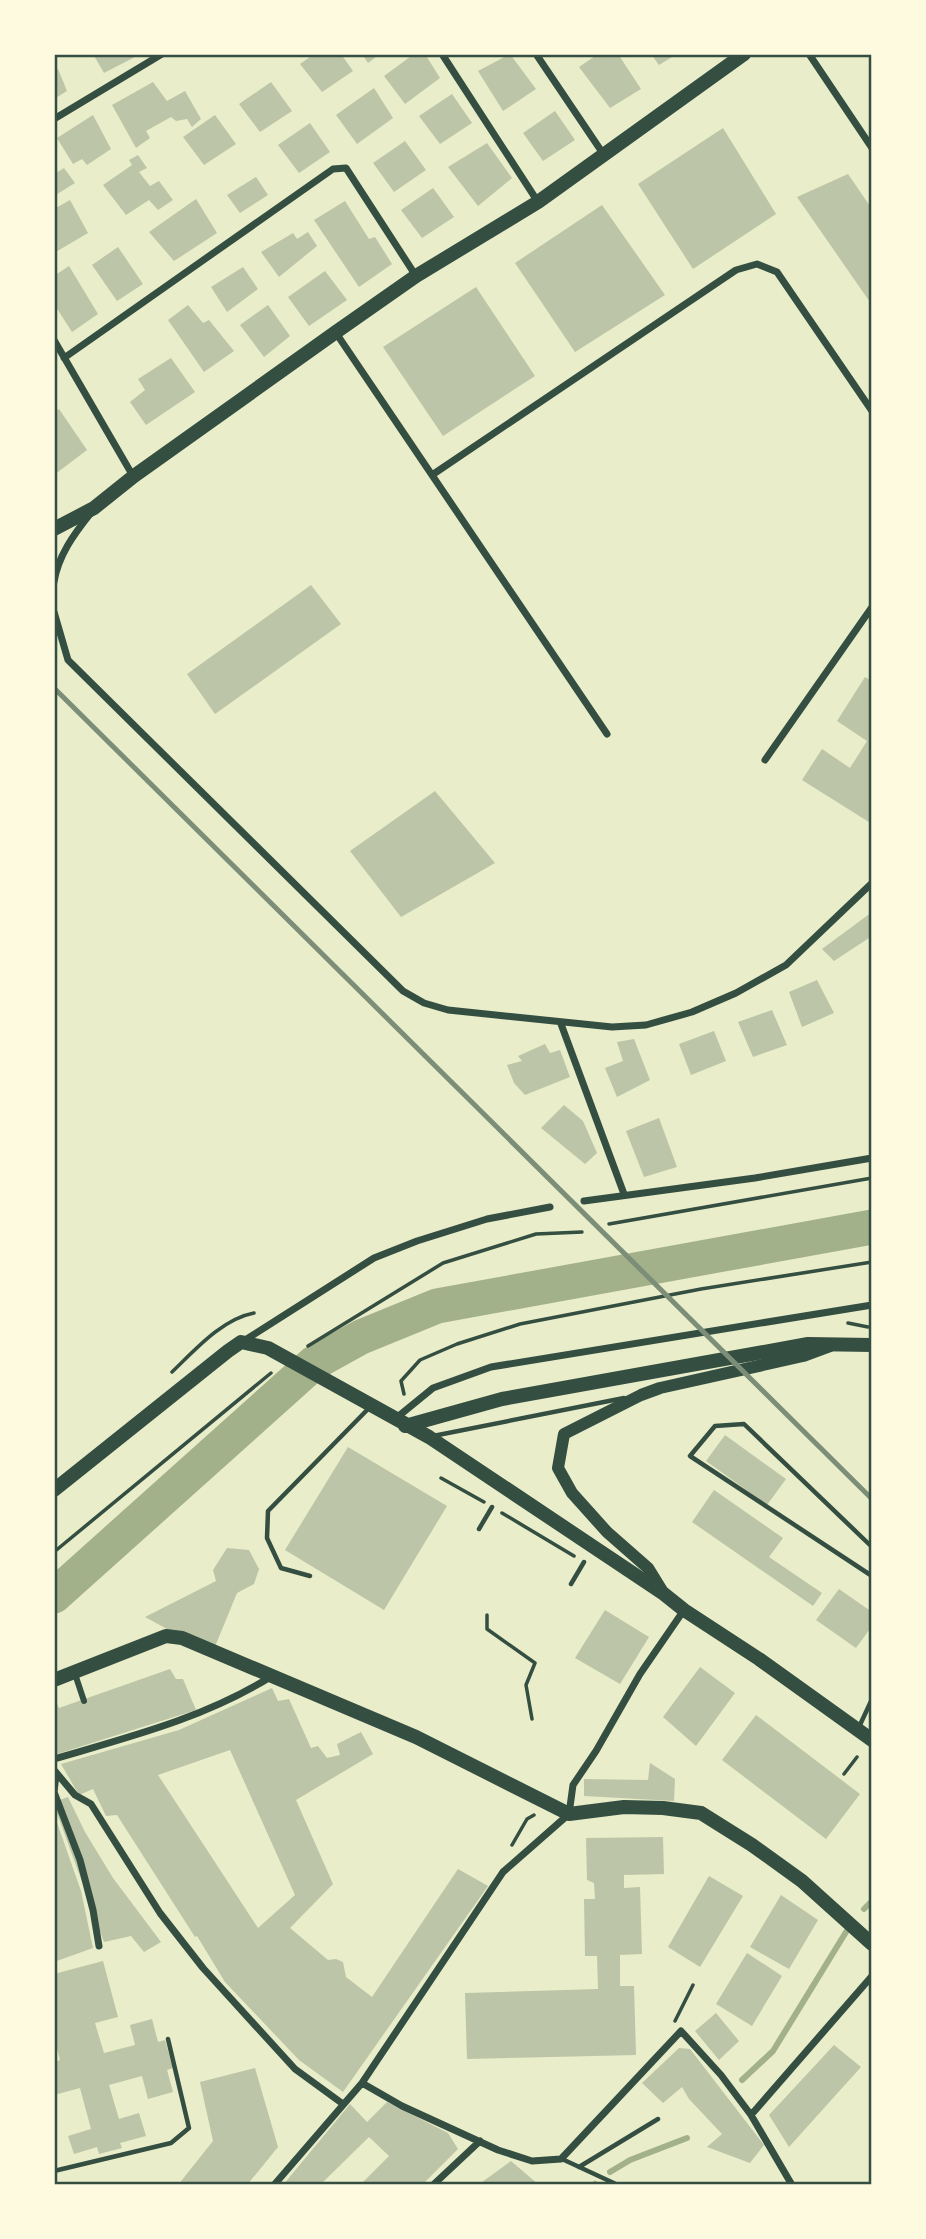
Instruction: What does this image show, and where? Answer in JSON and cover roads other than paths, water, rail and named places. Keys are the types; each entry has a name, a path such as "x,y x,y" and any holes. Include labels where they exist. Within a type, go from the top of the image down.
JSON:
{"main road":[{"path":"54,529 94,508 134,476 415,276 538,201 744,54"},
{"path":"54,1490 241,1342 249,1342 268,1349 429,1437 759,1658 872,1740"},
{"path":"400,1423 502,1399 808,1344 872,1345"},
{"path":"54,1680 166,1636 182,1638 416,1737 569,1814 624,1807 701,1813 802,1881 872,1944"}],"street":[{"path":"54,119 162,54"},
{"path":"442,54 538,201"},
{"path":"536,54 604,155"},
{"path":"809,54 872,148"},
{"path":"64,358 333,169 346,168 415,276"},
{"path":"432,475 736,270 757,264 777,272 872,411"},
{"path":"336,332 607,734"},
{"path":"54,340 134,476"},
{"path":"54,582 72,537 94,508"},
{"path":"765,760 872,607"},
{"path":"54,612 68,660 403,991 424,1003 449,1010 561,1024 612,1027 646,1025 692,1012 736,993 786,965 872,883"},
{"path":"561,1024 624,1195"},
{"path":"584,1201 755,1178 872,1158"},
{"path":"241,1342 374,1258 487,1219 550,1207"},
{"path":"400,1423 406,1408 433,1388 491,1367 872,1305"},
{"path":"664,1594 648,1568 607,1532 572,1493 558,1468 564,1434 660,1388 803,1356 836,1344"},
{"path":"274,2185 362,2082 503,1872 569,1814 573,1785 640,1674 684,1610"},
{"path":"74,1672 84,1701"},
{"path":"54,1759 96,1744 192,1717 253,1688 273,1675"},
{"path":"55,1772 54,1791 80,1860 99,1946"},
{"path":"55,1772 75,1795 92,1804 160,1913 203,1968 295,2069 343,2104"},
{"path":"751,2115 872,1976"},
{"path":"362,2082 402,2106 480,2141 532,2161 561,2159 681,2031 721,2075 751,2115 792,2185"},
{"path":"433,2185 480,2141"}],"lane":[{"path":"429,1437 641,1395"},
{"path":"310,1576 281,1568 267,1538 268,1511 371,1406"},
{"path":"872,1547 744,1424 715,1426 690,1456 872,1576"},
{"path":"479,1529 492,1507"},
{"path":"571,1584 584,1562"},
{"path":"858,1730 872,1699"},
{"path":"54,2171 172,2143 189,2129 168,2039"},
{"path":"579,2167 657,2119"},
{"path":"561,2159 618,2185"}],"waterway":[{"path":"54,1596 314,1363 361,1337 437,1306 872,1227"},
{"path":"864,1909 872,1901"},
{"path":"742,2080 773,2051 846,1932"},
{"path":"610,2172 630,2160 687,2138"}],"railway":[{"path":"54,688 872,1499"}]}
